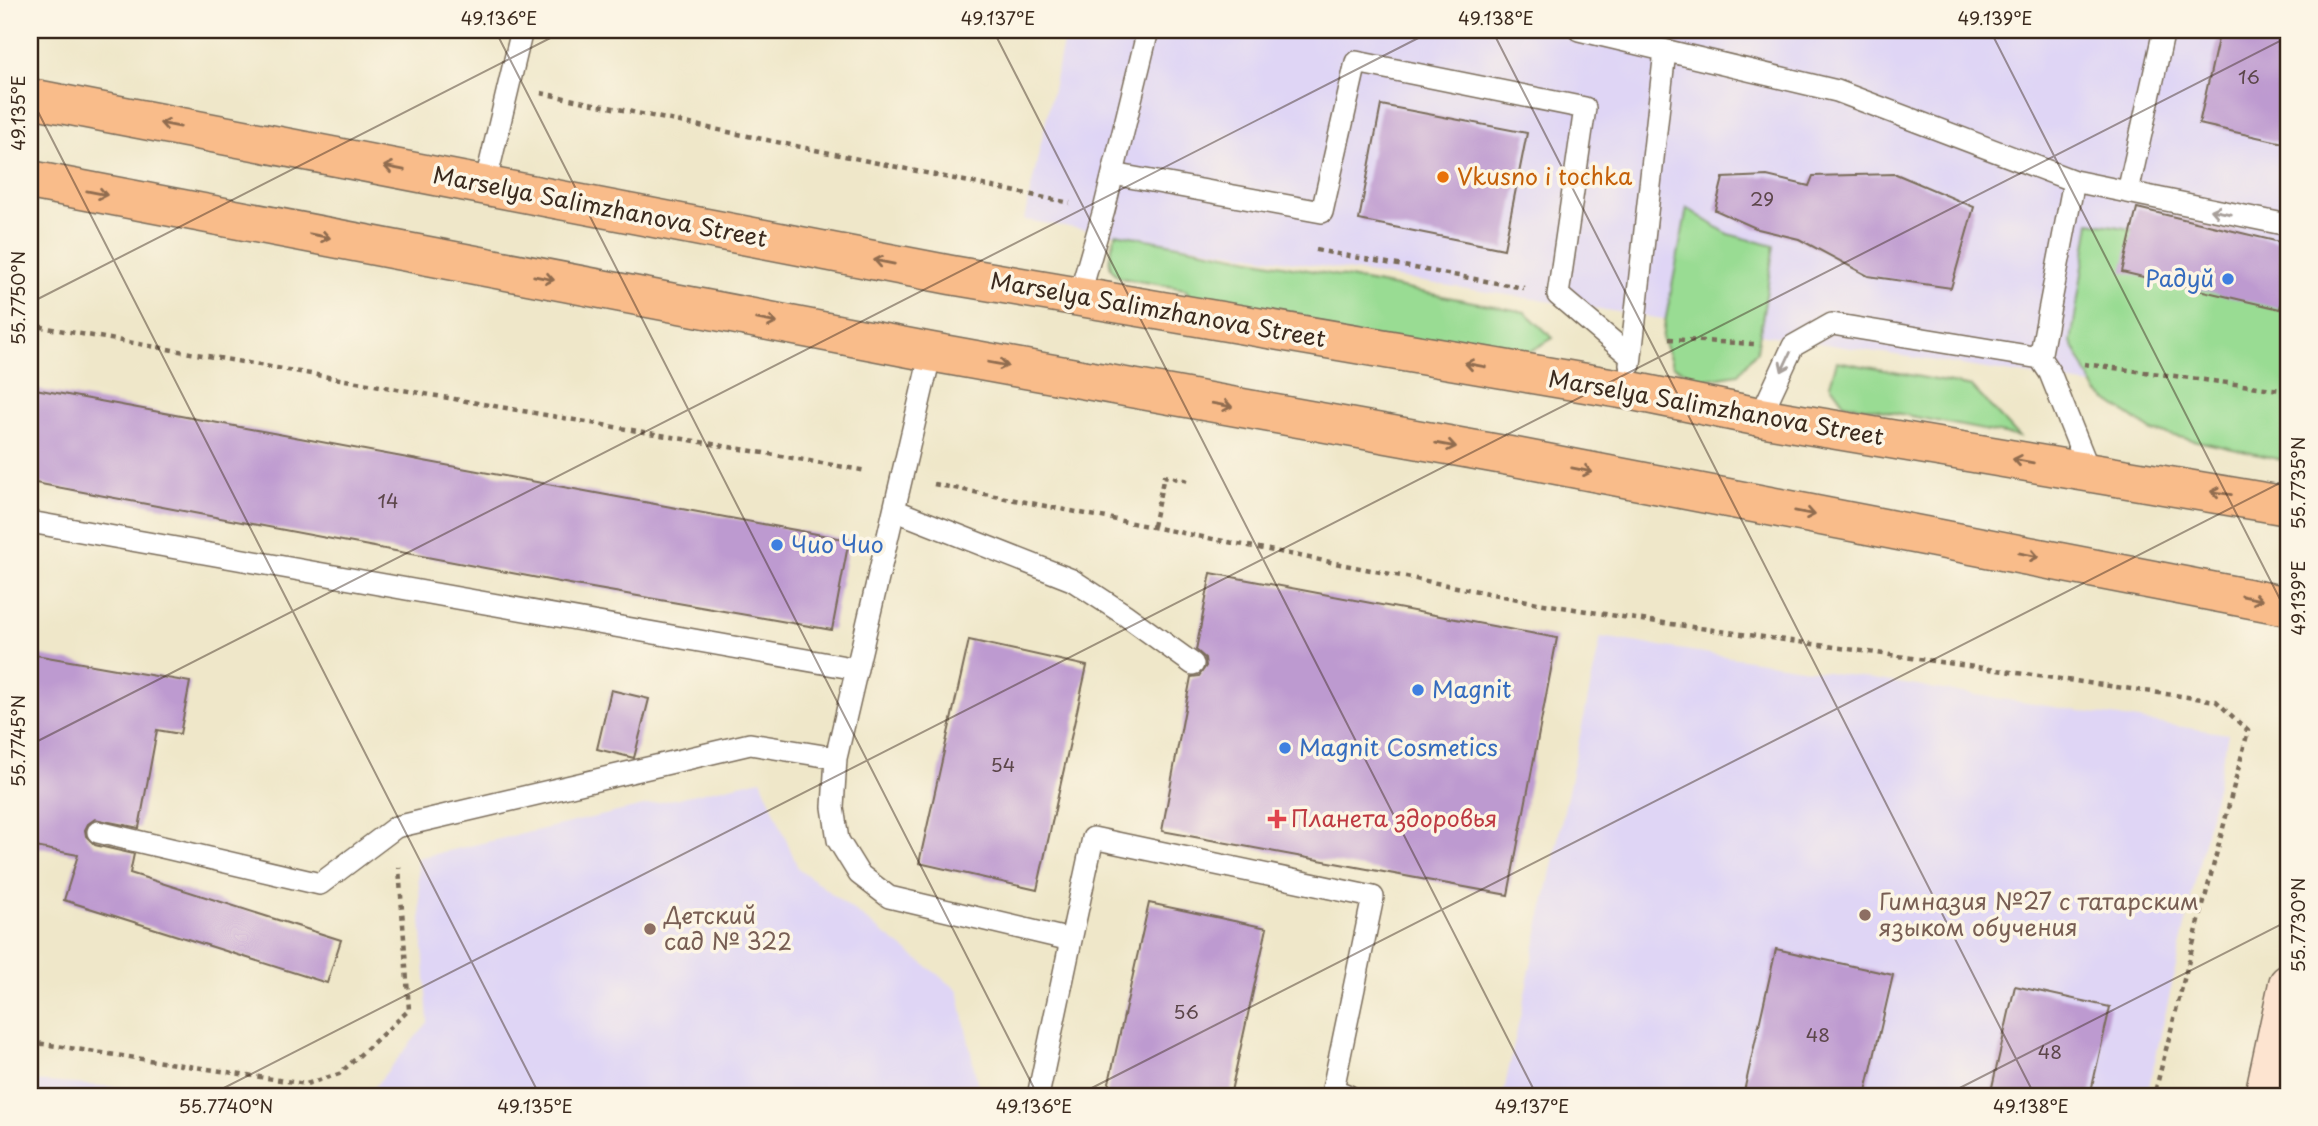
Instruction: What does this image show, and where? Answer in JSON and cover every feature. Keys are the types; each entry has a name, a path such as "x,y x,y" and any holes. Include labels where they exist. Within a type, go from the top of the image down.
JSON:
{"main road":[{"name":"Marselya Salimzhanova Street","path":"30,98 1079,297 1631,361 1760,417 2288,506"},
{"path":"30,180 931,352 1515,457 2288,606"},
{"path":"2264,1096 2288,984"}],"lane":[{"path":"485,185 522,30"},
{"path":"1079,297 1104,210 1148,30"},
{"path":"1579,30 1837,91 2074,181 2288,225"},
{"path":"2128,192 2164,30"},
{"path":"1631,361 1664,51"},
{"path":"1113,174 1322,212 1356,62 1586,108 1558,295 1631,361"},
{"path":"2074,181 2040,358 2050,373 2090,473"},
{"path":"1760,417 1793,346 1832,324 2040,358"},
{"path":"931,352 836,758 833,807 838,840 859,874 889,897 1071,940"},
{"path":"894,510 1072,580 1193,664"},
{"path":"30,522 857,669"},
{"path":"98,832 320,884 396,827 750,744 836,758"},
{"path":"1038,1096 1093,838 1373,897 1334,1094"}],"path":[{"path":"509,86 1104,210"},
{"path":"1304,247 1558,295"},
{"path":"30,326 902,478 1538,603 2216,701 2248,731 2154,1096"},
{"path":"1631,361 1793,346"},
{"path":"2040,358 2288,391"},
{"path":"1153,526 1164,477 1189,481"},
{"path":"30,1042 306,1084 339,1074 409,1010 396,827"}],"shaded area":[{"path":"1066,30 2288,30 2288,399 2284,415 1024,220"},
{"name":"Гимназия №27 с татарским языком обучения","path":"1601,637 2228,734 2147,1096 1503,1096"},
{"name":"Детский сад № 322","path":"761,779 798,868 958,990 980,1096 367,1096 428,1022 417,858"},
{"path":"30,1081 245,1096 30,1096"}],"green space":[{"path":"1687,208 1728,234 1774,246 1757,351 1738,374 1701,380 1673,366 1662,338"},
{"path":"2090,222 2288,256 2287,461 2152,431 2097,393 2071,342"},
{"path":"1116,233 1525,312 1553,338 1527,353 1381,343 1197,306 1185,289 1121,278 1115,274 1109,258"},
{"path":"1837,361 1972,387 2019,437 1844,403 1830,384"}],"building":[{"path":"2220,30 2288,30 2288,144 2199,124"},
{"name":"Vkusno i tochka","path":"1381,105 1527,133 1504,249 1359,220"},
{"path":"1896,174 1974,207 1951,288 1868,276 1799,239 1758,229 1715,210 1723,178 1767,176 1809,186 1813,176"},
{"path":"2137,208 2288,244 2288,273 2280,309 2122,272"},
{"path":"30,388 849,540 832,630 575,585 30,482"},
{"path":"1211,573 1557,638 1508,895 1162,831 1191,677 1199,676 1206,666 1205,658 1196,650"},
{"path":"969,640 1087,666 1037,890 919,863"},
{"path":"30,654 190,682 180,734 157,730 139,828 95,819 88,824 86,836 95,845 134,854 130,873 341,940 327,983 64,900 78,855 30,846"},
{"path":"611,690 649,699 634,758 597,749"},
{"path":"1149,903 1267,928 1230,1096 1106,1096"},
{"path":"1776,949 1893,975 1865,1096 1743,1096"},
{"path":"2015,986 2110,1007 2090,1096 1990,1096"}],"place":[{"name":"Vkusno i tochka","path":"1443,177"},
{"name":"Радуй","path":"2228,279"},
{"name":"Чио Чио","path":"777,545"},
{"name":"Magnit","path":"1418,690"},
{"name":"Magnit Cosmetics","path":"1285,748"},
{"name":"Планета здоровья","path":"1277,819"},
{"name":"Гимназия №27 с татарским языком обучения","path":"1865,915"},
{"name":"Детский сад № 322","path":"650,929"}]}
